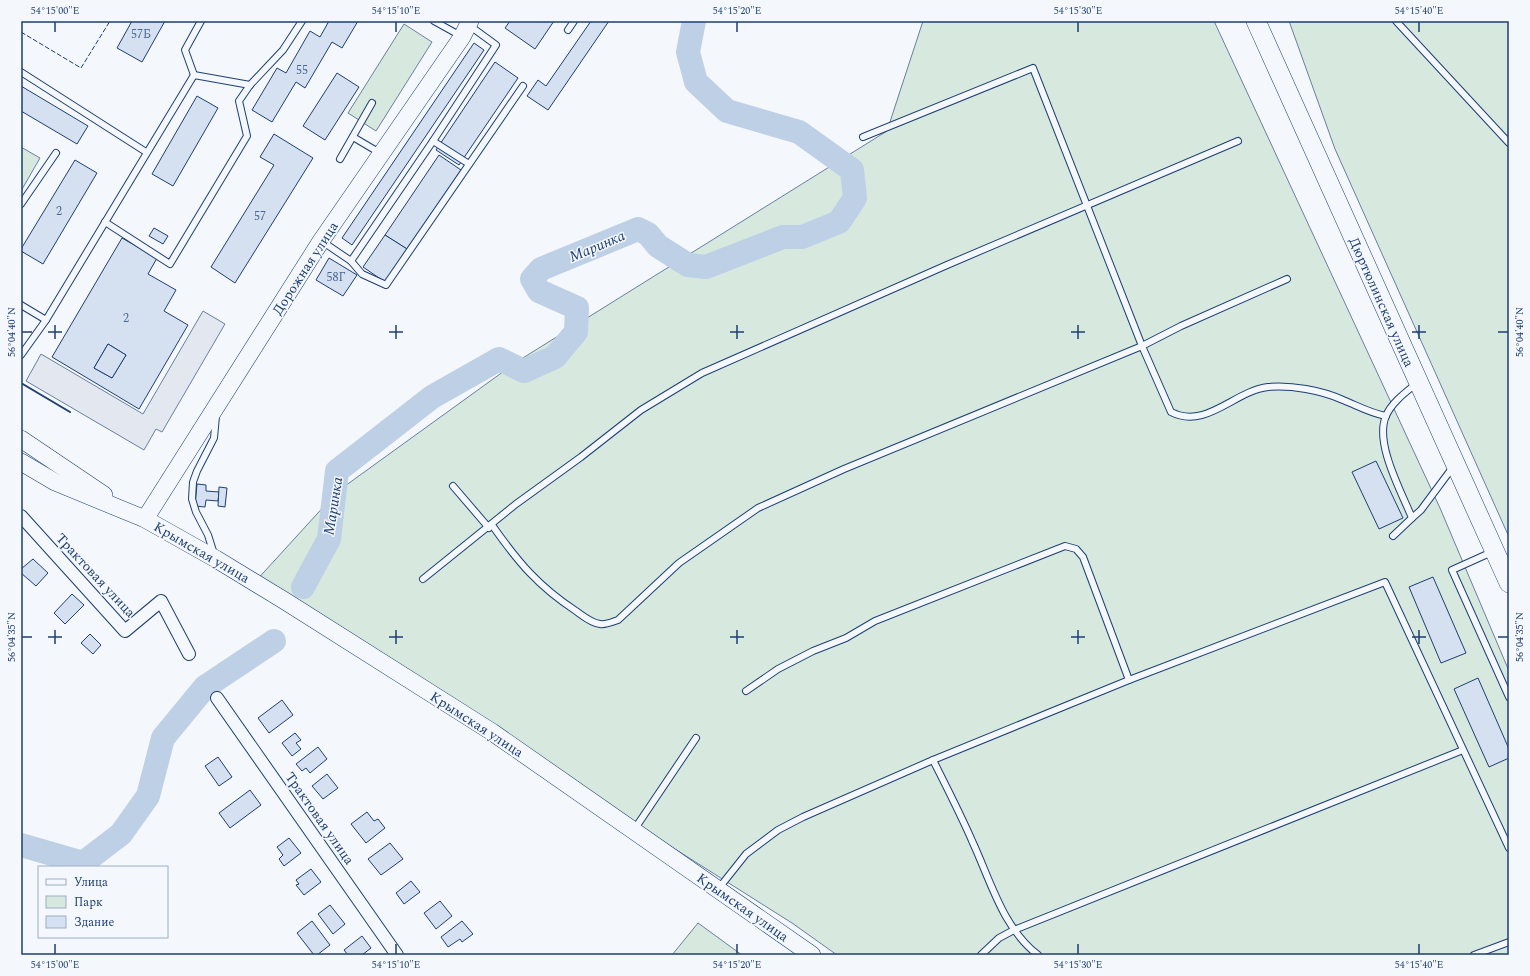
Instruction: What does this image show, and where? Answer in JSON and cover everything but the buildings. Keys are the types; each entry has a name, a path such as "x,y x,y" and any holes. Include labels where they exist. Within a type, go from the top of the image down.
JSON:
{"main road":[{"name":"Дюртюлинская улица","path":"1256,21 1494,551 1508,579"},
{"name":"Дорожная улица","path":"144,519 321,241 467,28"},
{"path":"21,439 129,512"},
{"path":"21,462 55,482 129,512"},
{"name":"Крымская улица","path":"129,512 216,559 492,732 812,955"}],"street":[{"name":"Трактовая улица","path":"21,516 125,631 161,601 189,654"},
{"name":"Трактовая улица","path":"217,698 397,955"}],"lane":[{"path":"194,75 185,50 201,21"},
{"path":"105,222 170,264 248,136 239,101 250,85 283,50 302,21"},
{"path":"351,261 496,45 467,28 434,21"},
{"path":"568,30 574,21"},
{"path":"1396,21 1509,142"},
{"path":"863,137 1033,68 1142,346 1171,412 1180,416 1208,414 1250,390 1268,387 1294,388 1326,394 1373,414 1386,416"},
{"path":"21,72 146,152"},
{"path":"194,75 250,85"},
{"path":"21,355 46,320 146,152 194,75"},
{"path":"321,241 351,261 362,274 386,286 523,86"},
{"path":"340,159 372,103"},
{"path":"353,137 382,154"},
{"path":"433,141 469,164"},
{"path":"423,579 490,527 516,504 581,457 641,410 702,373 947,265 1087,207 1238,141"},
{"path":"21,204 56,154"},
{"path":"454,486 517,560 545,588 589,620 599,624 608,624 618,620 679,563 758,508 844,469 1142,346 1181,326 1287,279"},
{"path":"21,305 46,320"},
{"path":"1412,518 1386,450 1383,430 1386,416 1400,398 1418,382"},
{"path":"216,408 214,438 193,482 192,499 196,512 208,535 216,559"},
{"path":"1393,536 1421,510 1455,464"},
{"path":"746,691 778,669 813,651 846,638 875,621 1065,546 1076,549 1083,556 1129,680"},
{"path":"1494,551 1452,570 1509,697"},
{"path":"718,890 746,854 778,830 933,760 1129,680 1385,582 1509,848"},
{"path":"633,831 696,738"},
{"path":"981,955 998,938 1014,930 1463,750"},
{"path":"933,760 973,842 1007,921 1023,941 1038,955"},
{"path":"1474,955 1509,942"}],"green space":[{"path":"923,21 1214,21 1440,508 1509,671 1509,955 837,955 792,923 254,583 338,491 518,361 887,131"},
{"path":"1289,21 1509,21 1509,537 1335,149"},
{"path":"404,24 432,42 376,131 348,113"},
{"path":"21,147 40,158 21,191"},
{"path":"698,923 742,955 672,955"}],"shaded area":[{"path":"203,311 225,324 162,432 156,429 144,450 26,381 41,354 143,414"}],"waterway":[{"name":"Маринка","path":"303,587 329,539 337,471 432,397 499,359 524,371 555,357 576,332 577,308 539,291 532,279 541,269 638,229 648,234 658,246 688,265 706,267 783,237 802,237 839,222 855,198 852,170 799,132 727,111 696,82 688,52 694,21"},
{"name":"Маринка","path":"21,845 83,863 121,834 148,796 163,738 205,687 274,641"}],"fence":[{"path":"21,32 81,68 110,21"}],"wall":[{"path":"21,383 70,412"}]}
